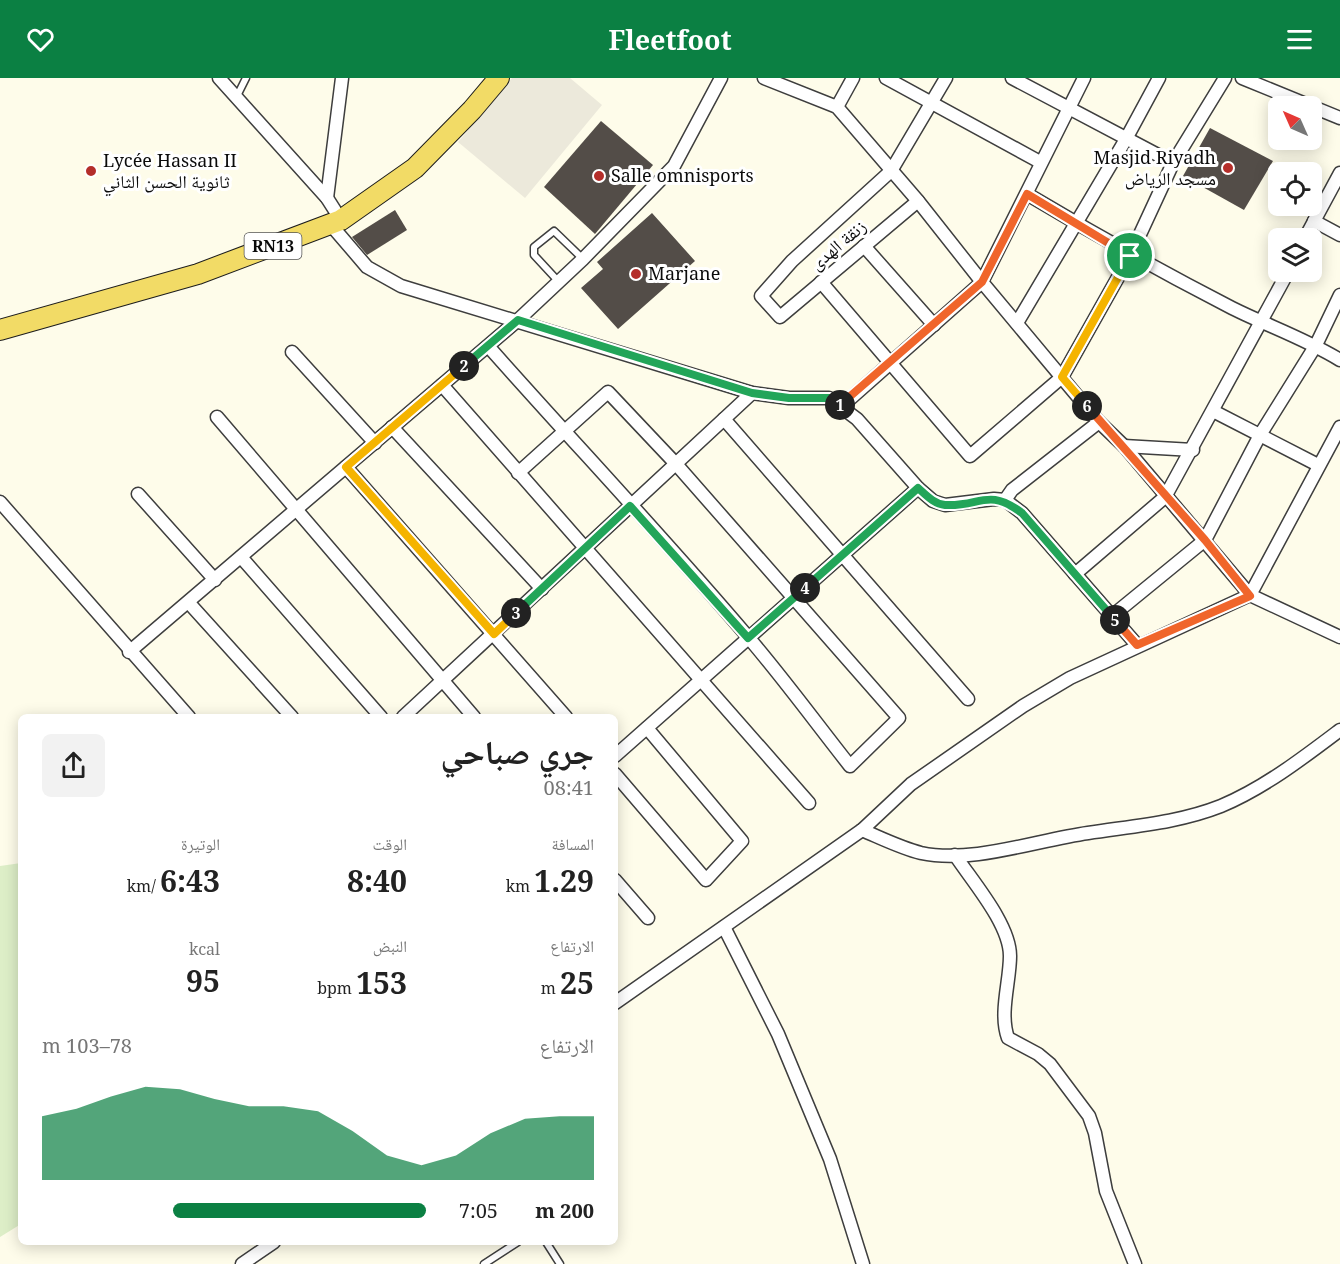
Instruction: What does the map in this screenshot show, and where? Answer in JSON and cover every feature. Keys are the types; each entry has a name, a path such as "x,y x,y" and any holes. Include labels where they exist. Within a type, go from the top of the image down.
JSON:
{"main road":[{"name":"RN13","path":"0,330 198,274 336,223 415,168 499,78"}],"street":[{"path":"219,78 327,198 336,223 367,267 386,279 752,393 789,398 829,398 857,418 918,488 933,501 945,505 980,500 1005,500 1022,513 1137,645"},
{"path":"327,198 342,78"},
{"path":"129,652 488,346 583,259 674,166 721,78"},
{"path":"764,78 837,107 918,201 982,282 1099,422 1124,446 1250,596 1340,637"},
{"path":"837,107 853,78"},
{"path":"886,78 1040,162"},
{"path":"891,171 946,78"},
{"path":"1012,78 1173,163"},
{"path":"842,406 982,282 1084,78"},
{"path":"1017,323 1126,139 1159,78"},
{"path":"821,282 970,456 1062,377 1130,256 1173,163 1225,78"},
{"path":"1242,78 1340,118"},
{"name":"زنقة الهدى","path":"891,171 792,261 761,296 780,317 918,201"},
{"path":"1310,228 1340,173"},
{"path":"1027,194 1130,256 1262,323 1316,345 1340,360"},
{"path":"1314,221 1340,235"},
{"path":"864,246 934,325"},
{"path":"1075,574 1165,497 1283,282"},
{"path":"1112,616 1205,540 1260,435 1316,345 1340,295"},
{"path":"488,346 563,431 748,638 850,766 899,718 676,464 608,392 563,431 518,473"},
{"path":"292,352 375,442"},
{"path":"442,385 808,803"},
{"path":"406,714 752,393"},
{"path":"1213,411 1318,465"},
{"path":"217,417 471,714"},
{"path":"724,419 968,699"},
{"path":"1005,500 1012,490 1099,422"},
{"path":"393,427 542,589"},
{"path":"618,1001 862,830 911,784 1023,706 1070,678 1137,645 1250,596 1340,427"},
{"path":"1124,446 1192,450"},
{"path":"346,467 563,714"},
{"path":"618,753 918,488"},
{"path":"138,494 215,580"},
{"path":"0,502 129,652 186,714"},
{"path":"242,557 378,714"},
{"path":"189,603 289,714"},
{"path":"618,777 706,879 742,841 647,728"},
{"path":"862,830 922,853 955,855 995,851 1066,836 1190,817 1223,805 1261,786 1340,730"},
{"path":"955,855 992,910 1008,942 1010,953 1005,1016 1008,1038 1038,1054 1050,1064 1089,1116 1095,1133 1104,1183 1135,1264"},
{"path":"618,883 648,918"},
{"path":"724,927 778,1034 830,1160 863,1264"},
{"path":"242,1264 270,1245"}],"lane":[{"path":"237,96 246,78"},
{"path":"558,282 533,251 542,239 551,232 557,232 583,259"},
{"path":"484,1264 513,1245"},
{"path":"548,1245 560,1264"}],"green space":[{"path":"18,863 18,1226 0,1237 0,866"}],"shaded area":[{"path":"512,78 570,78 602,105 525,198 458,142"}],"building":[{"name":"Salle omnisports","path":"601,121 653,165 595,234 544,187"},
{"name":"Masjid Riyadh مسجد الرياض","path":"1210,128 1273,161 1268,162 1268,169 1244,210 1183,176"},
{"path":"395,210 407,230 367,255 352,237"},
{"path":"652,213 695,261 618,329 581,288 603,269 597,262"}],"place":[{"name":"Masjid Riyadh مسجد الرياض","path":"1228,168"},
{"name":"Lycée Hassan II ثانوية الحسن الثاني","path":"91,171"},
{"name":"Salle omnisports","path":"599,176"},
{"name":"Marjane","path":"636,274"}],"route":[{"path":"1027,194 1130,256 1062,377 1099,422 1124,446 1165,497 1205,540 1250,596 1137,645 1022,513 1005,500 980,500 945,505 933,501 918,488 748,638 630,506 494,634 346,467 518,320 752,393 789,398 815,396 829,398 842,406 982,282 1027,194"}]}
